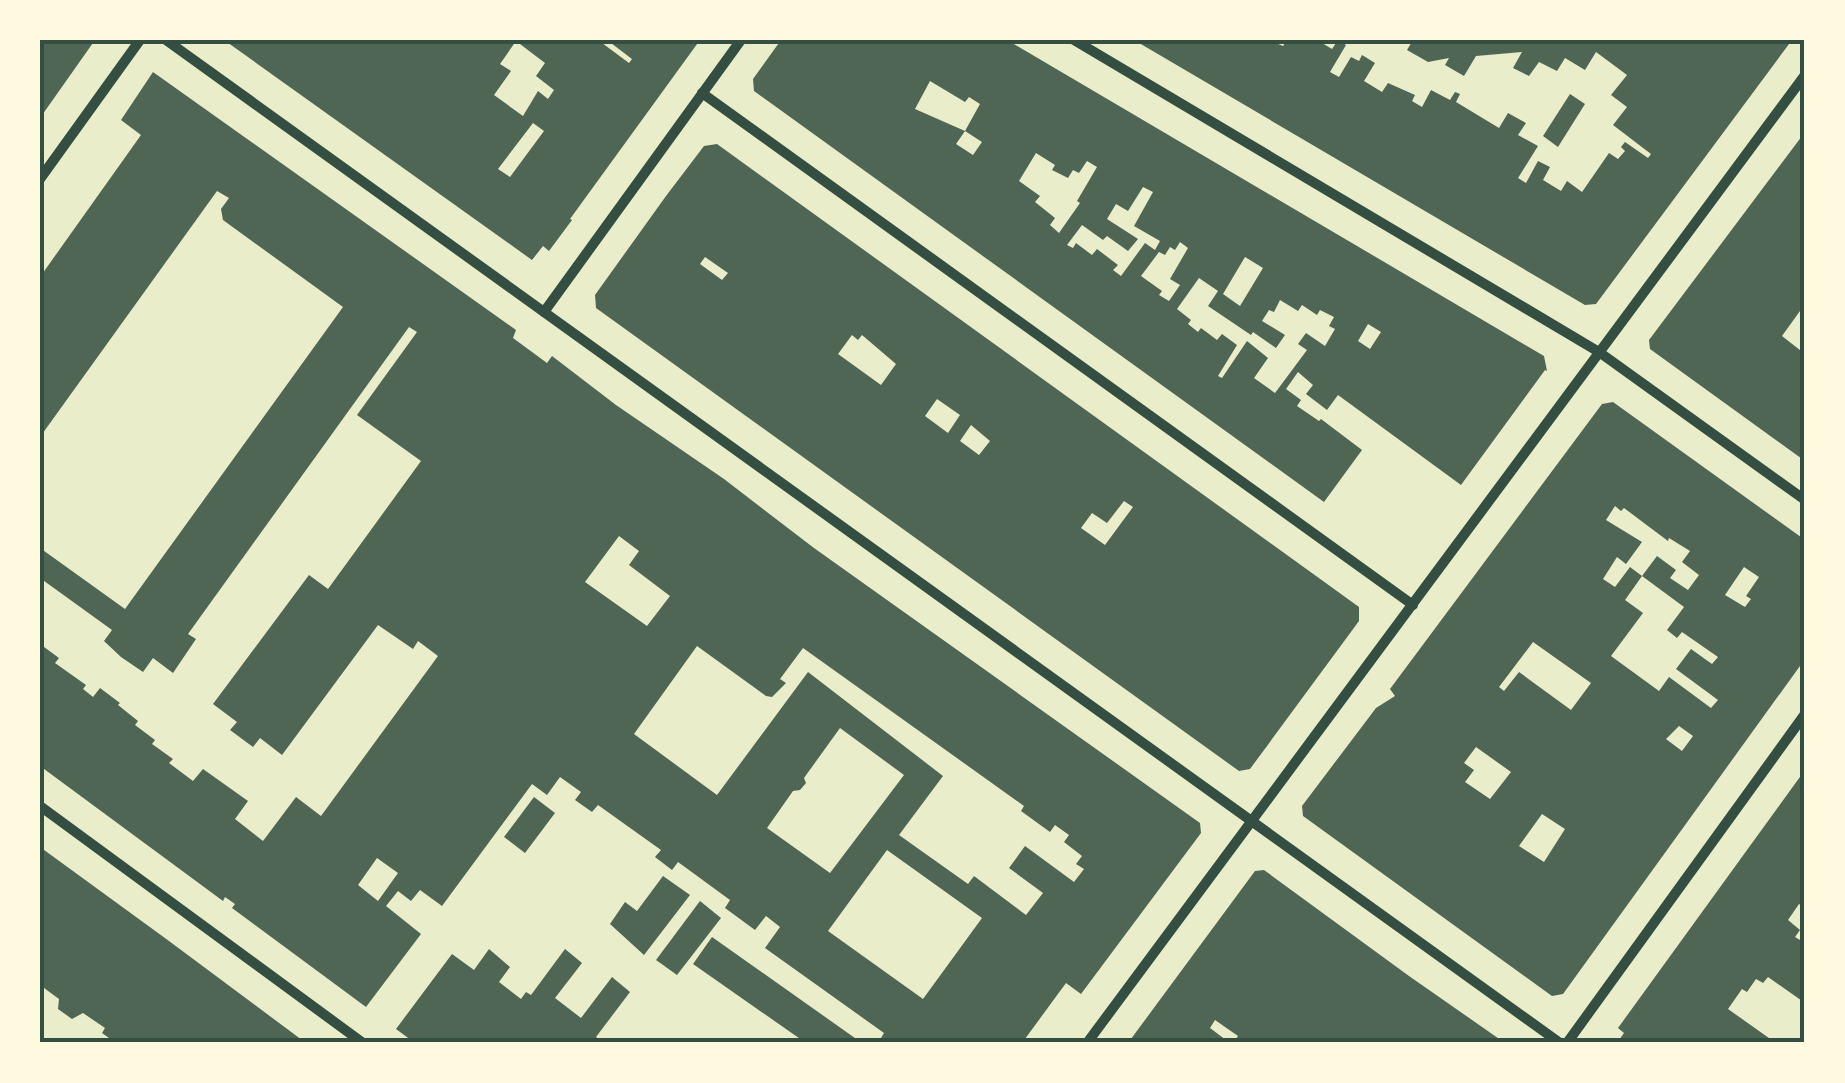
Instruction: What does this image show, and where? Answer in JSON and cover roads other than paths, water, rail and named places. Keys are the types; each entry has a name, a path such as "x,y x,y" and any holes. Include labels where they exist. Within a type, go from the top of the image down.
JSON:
{"street":[{"path":"40,179 140,40"},
{"path":"166,40 1560,1043"},
{"path":"544,312 741,40"},
{"path":"1074,40 1599,352 1805,500"},
{"path":"1087,1043 1805,75"},
{"path":"702,93 1413,605"},
{"path":"1567,1043 1805,714"},
{"path":"40,806 363,1043"}]}
